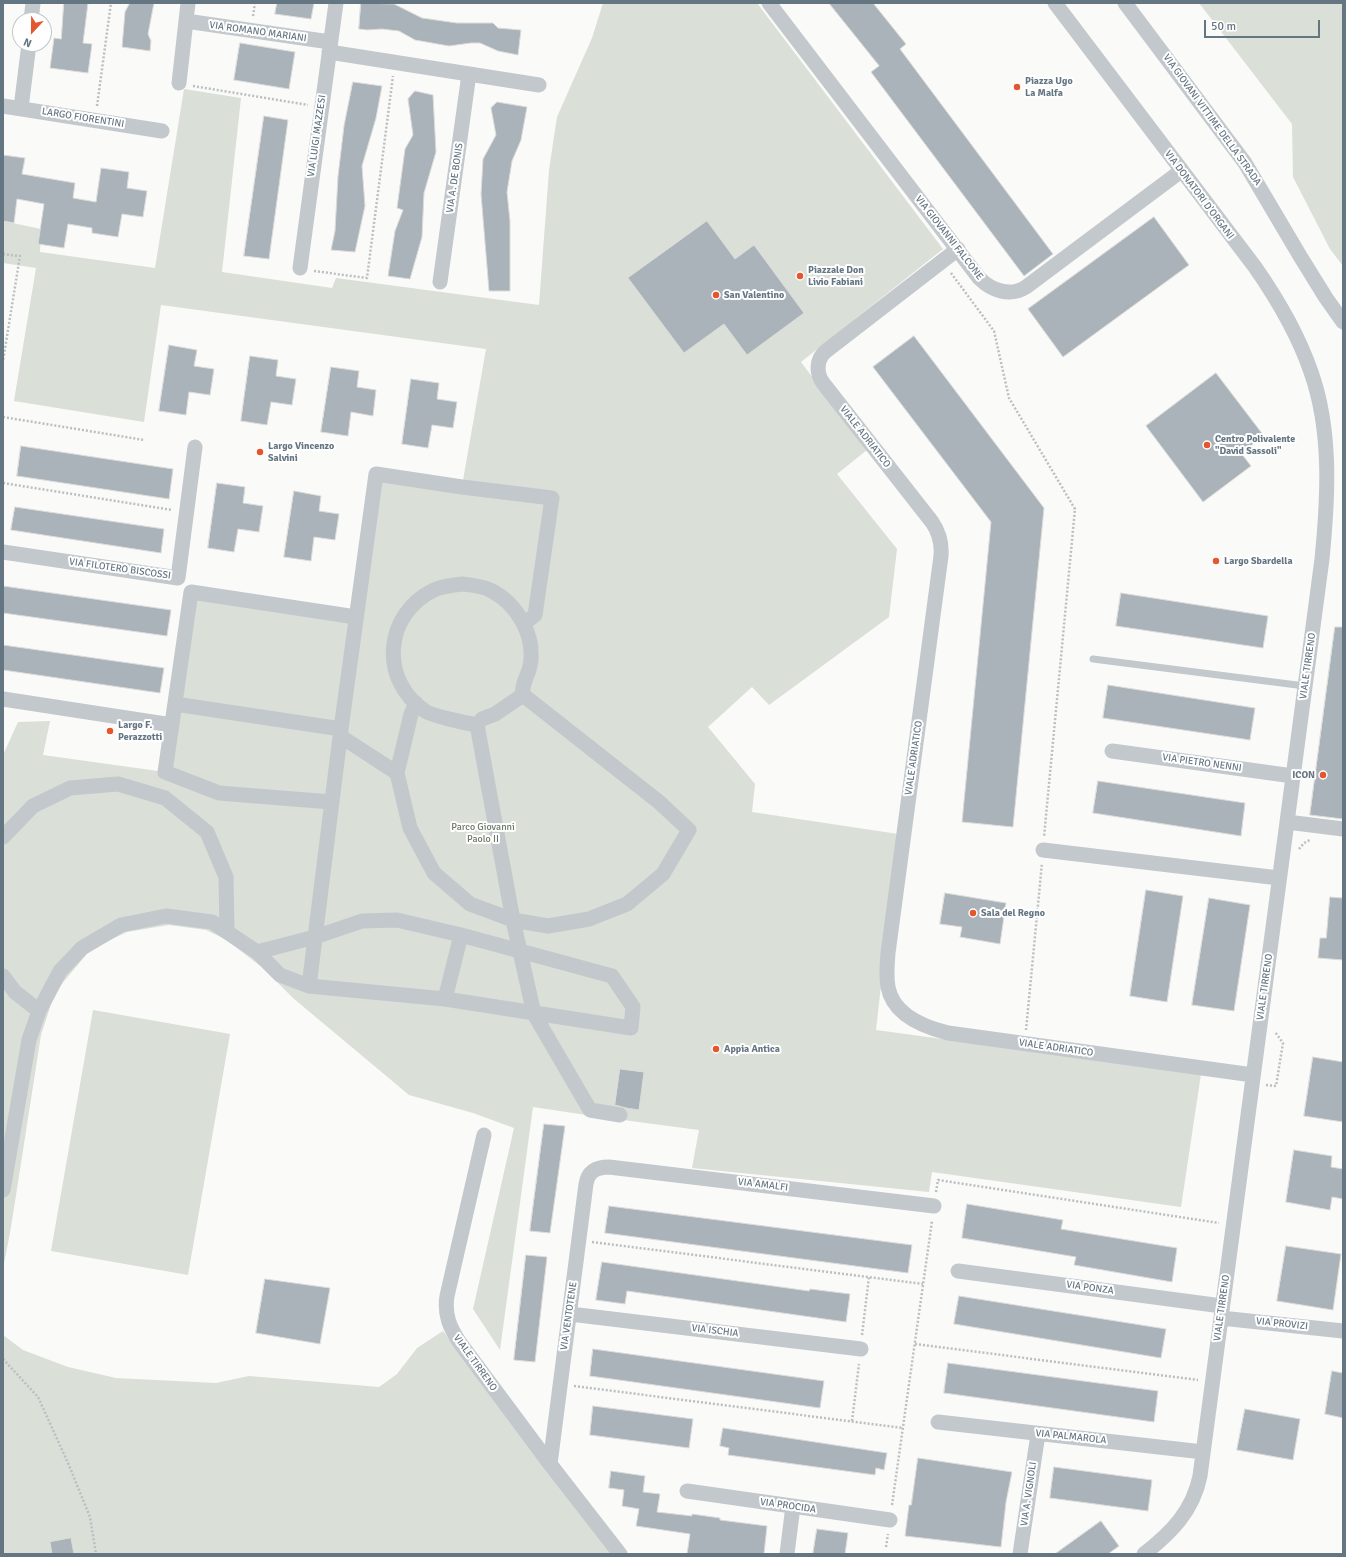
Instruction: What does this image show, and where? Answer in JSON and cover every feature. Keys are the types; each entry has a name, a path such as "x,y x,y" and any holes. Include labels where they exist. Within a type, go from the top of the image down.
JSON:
{"street":[{"path":"179,83 188,3"},
{"name":"VIA LUIGI MAZZESI","path":"300,268 336,3"},
{"name":"VIA GIOVANNI FALCONE","path":"769,3 979,278 988,285 1002,292 1020,291 1181,171"},
{"name":"VIA DONATORI D'ORGANI","path":"1055,3 1255,267 1278,303 1305,356 1319,400"},
{"name":"VIA GIOVANI VITTIME DELLA STRADA","path":"1126,3 1245,163 1307,268 1343,322"},
{"name":"VIA ROMANO MARIANI","path":"186,21 329,47"},
{"path":"329,47 395,62 539,85"},
{"path":"21,108 28,52"},
{"name":"VIA A. DE BONIS","path":"440,282 469,74"},
{"name":"LARGO FIORENTINI","path":"3,106 162,131"},
{"name":"VIALE ADRIATICO","path":"958,249 826,351 819,360 818,369 820,380 932,522 938,532 941,545 940,563 888,953 887,980 890,994 895,1004 902,1012 921,1024 935,1030 955,1035 1024,1044 1252,1079"},
{"name":"VIALE TIRRENO","path":"1144,1554 1172,1531 1188,1509 1198,1484 1203,1452 1325,527 1326,452 1319,400"},
{"name":"VIA FILOTERO BISCOSSI","path":"3,552 178,578 195,447"},
{"path":"309,986 340,733 376,474 462,487 552,498 535,615 525,623"},
{"path":"416,703 410,714 397,773 410,828 434,873 470,904 513,920 548,926 589,919 627,904 663,874 689,830 659,802 523,695 522,688 530,666 530,642 525,623 506,599 489,589 463,584 434,589 412,605 398,626 392,646 394,667 406,694 416,703 425,712 477,726"},
{"path":"331,802 219,793 165,772 190,592 356,617"},
{"path":"523,695 495,714 482,719 477,726 519,952 534,1014 590,1110 620,1115"},
{"path":"3,699 172,725"},
{"path":"175,704 340,733 397,773"},
{"name":"VIA PIETRO NENNI","path":"1112,751 1293,776"},
{"path":"3,837 34,806 70,788 118,784 165,798 207,832 226,877 227,932"},
{"path":"1287,822 1343,829"},
{"path":"1043,850 1279,878"},
{"path":"3,1190 29,1040 39,1011 64,966 82,948 121,924 166,916 212,922 257,952 280,975 309,986 446,999 631,1028 633,1007 612,976 519,952 461,935 397,920 362,921 315,937 257,952"},
{"path":"446,999 461,935"},
{"path":"3,976 15,992 39,1011"},
{"name":"VIALE TIRRENO","path":"484,1136 447,1296 446,1312 450,1326 460,1344 620,1554"},
{"name":"VIA AMALFI","path":"593,1171 600,1168 609,1167 934,1206"},
{"name":"VIA VENTOTENE","path":"550,1464 586,1184 588,1177 593,1171"},
{"name":"VIA PONZA","path":"958,1271 1222,1312"},
{"name":"VIA PROVIZI","path":"1222,1312 1343,1331"},
{"name":"VIA ISCHIA","path":"570,1314 860,1349"},
{"name":"VIA PALMAROLA","path":"938,1422 1203,1452"},
{"name":"VIA A. VIGNOLI","path":"1020,1554 1038,1434"},
{"name":"VIA PROCIDA","path":"687,1491 890,1520"},
{"path":"786,1554 793,1506"}],"lane":[{"path":"1093,659 1305,686"}],"path":[{"path":"95,120 111,3"},
{"path":"300,268 367,278 395,62"},
{"path":"179,83 321,107"},
{"path":"3,254 20,256 3,361"},
{"path":"942,261 994,330 1009,398 1075,509 1024,1044"},
{"path":"3,418 144,440"},
{"path":"3,483 187,512"},
{"path":"1299,850 1304,843 1312,840"},
{"path":"1252,1079 1276,1086 1282,1043 1273,1028"},
{"path":"579,1241 923,1284"},
{"path":"915,1344 1212,1382"},
{"path":"3,1359 38,1397 68,1463 90,1517 96,1554"},
{"path":"560,1385 903,1428"}],"green space":[{"name":"Parco Giovanni Paolo II","path":"603,3 757,3 943,249 801,362 867,450 837,474 897,549 889,617 769,705 752,687 708,727 755,784 752,812 898,834 876,1030 1201,1074 1181,1207 932,1172 929,1192 692,1168 699,1130 533,1107 500,1350 473,1309 514,1128 473,1113 409,1095 293,998 263,968 225,939 206,930 169,925 127,932 91,949 55,992 41,1035 3,1269 3,755 18,722 50,721 43,755 165,772 191,592 356,617 376,474 462,486 486,349 161,305 144,422 14,401 36,268 3,263 3,221 41,229 40,252 155,268 184,89 241,98 222,272 332,288 336,278 539,305 549,170 557,117 592,38"},
{"path":"1199,3 1343,3 1343,266 1330,249 1293,177 1292,124"},
{"path":"93,1010 230,1034 188,1275 51,1251"},
{"path":"443,1331 613,1554 3,1554 3,1335 23,1350 68,1367 116,1378 216,1383 249,1376 379,1387 397,1374 417,1348"}],"building":[{"path":"64,3 88,3 83,43 92,44 88,73 50,68 54,38 61,39"},
{"path":"130,3 154,3 148,34 151,41 150,51 122,47 125,12"},
{"path":"277,3 314,3 311,19 275,14"},
{"path":"361,3 394,4 422,18 457,23 493,23 498,28 521,30 518,55 498,51 480,43 449,46 415,40 399,31 359,29"},
{"path":"829,3 873,3 906,44 900,49 1053,254 1024,276 871,72 879,66"},
{"path":"240,43 295,52 289,89 234,80"},
{"path":"353,82 382,86 376,118 362,166 365,206 355,252 331,250 335,231 338,176 344,126"},
{"path":"415,91 433,95 436,152 424,193 422,237 410,279 388,276 395,231 403,210 397,208 405,149 413,135 408,99"},
{"path":"497,102 527,107 521,140 512,161 507,192 510,221 510,291 489,291 481,194 483,159 496,135 491,108"},
{"path":"264,116 288,120 269,259 244,256"},
{"path":"3,155 25,158 22,174 75,183 73,198 96,202 101,168 129,172 127,188 147,191 143,217 122,214 118,237 92,233 92,228 68,224 64,248 38,244 44,204 17,199 14,223 3,221"},
{"path":"1154,217 1189,265 1063,357 1028,309"},
{"name":"San Valentino","path":"707,221 735,259 754,245 804,313 747,355 724,324 684,353 628,278"},
{"path":"914,336 1044,508 1013,827 962,822 991,522 873,367"},
{"path":"169,345 197,350 194,366 214,369 210,395 189,392 186,415 159,411"},
{"path":"250,356 278,360 276,376 296,379 292,405 271,402 267,425 241,421"},
{"path":"331,367 359,371 357,387 376,390 373,416 351,412 348,436 321,432"},
{"name":"Centro Polivalente \"David Sassoli\"","path":"1216,373 1264,436 1241,453 1251,466 1203,502 1146,426"},
{"path":"411,379 439,383 437,399 457,402 453,428 432,425 428,448 402,444"},
{"path":"21,446 173,469 169,499 17,476"},
{"path":"217,483 245,487 243,503 263,506 259,532 238,529 234,552 208,548"},
{"path":"294,491 321,496 319,511 339,514 335,540 314,537 311,561 284,557"},
{"path":"15,507 164,529 161,553 11,530"},
{"path":"3,586 171,610 167,636 3,613"},
{"path":"1121,593 1268,616 1263,648 1116,626"},
{"path":"1335,627 1343,627 1343,819 1310,815"},
{"path":"3,645 164,668 160,693 3,670"},
{"path":"1108,685 1255,708 1250,740 1103,718"},
{"path":"1098,781 1245,803 1241,836 1093,813"},
{"path":"1146,890 1183,896 1167,1002 1130,996"},
{"name":"Sala del Regno","path":"945,893 1006,903 1000,944 960,937 962,927 940,924"},
{"path":"1330,897 1343,898 1343,960 1318,958 1320,938 1326,938"},
{"path":"1209,898 1250,905 1234,1011 1192,1005"},
{"path":"1313,1057 1343,1062 1343,1122 1304,1116"},
{"path":"620,1069 644,1072 639,1110 615,1105"},
{"path":"544,1124 565,1126 550,1233 530,1231"},
{"path":"1294,1150 1332,1156 1331,1167 1343,1169 1343,1199 1332,1197 1330,1210 1286,1202"},
{"path":"967,1204 1063,1220 1061,1229 1177,1248 1172,1282 1074,1265 1076,1257 962,1238"},
{"path":"609,1206 912,1245 908,1273 605,1233"},
{"path":"1286,1246 1341,1254 1333,1310 1277,1301"},
{"path":"526,1255 547,1257 535,1362 514,1360"},
{"path":"602,1262 809,1291 810,1289 850,1294 846,1322 627,1291 625,1304 596,1300"},
{"path":"265,1279 330,1288 320,1344 256,1333"},
{"path":"959,1296 1166,1329 1161,1358 954,1324"},
{"path":"593,1349 824,1381 820,1408 590,1376"},
{"path":"948,1363 1158,1391 1154,1422 944,1393"},
{"path":"1332,1371 1343,1373 1343,1418 1325,1414"},
{"path":"593,1406 693,1419 689,1448 590,1435"},
{"path":"1245,1409 1300,1419 1293,1460 1237,1450"},
{"path":"723,1428 887,1453 884,1470 876,1468 875,1475 728,1455 729,1448 720,1446"},
{"path":"918,1458 1012,1472 1006,1502 1001,1547 905,1536"},
{"path":"1054,1467 1152,1480 1148,1511 1050,1498"},
{"path":"611,1471 645,1476 643,1492 660,1494 657,1512 692,1516 692,1514 720,1518 720,1520 767,1526 764,1554 687,1554 690,1534 636,1526 639,1509 622,1506 624,1490 609,1488"},
{"path":"1101,1521 1119,1546 1108,1554 1055,1554"},
{"path":"817,1529 848,1533 845,1554 813,1554"},
{"path":"71,1538 74,1554 52,1554 50,1542"}],"place":[{"name":"Piazza Ugo La Malfa","path":"1017,87"},
{"name":"Piazzale Don Livio Fabiani","path":"800,276"},
{"name":"San Valentino","path":"716,295"},
{"name":"Centro Polivalente \"David Sassoli\"","path":"1207,445"},
{"name":"Largo Vincenzo Salvini","path":"260,452"},
{"name":"Largo Sbardella","path":"1216,561"},
{"name":"Largo F. Perazzotti","path":"110,731"},
{"name":"ICON","path":"1323,775"},
{"name":"Sala del Regno","path":"973,913"},
{"name":"Appia Antica","path":"716,1049"}]}
